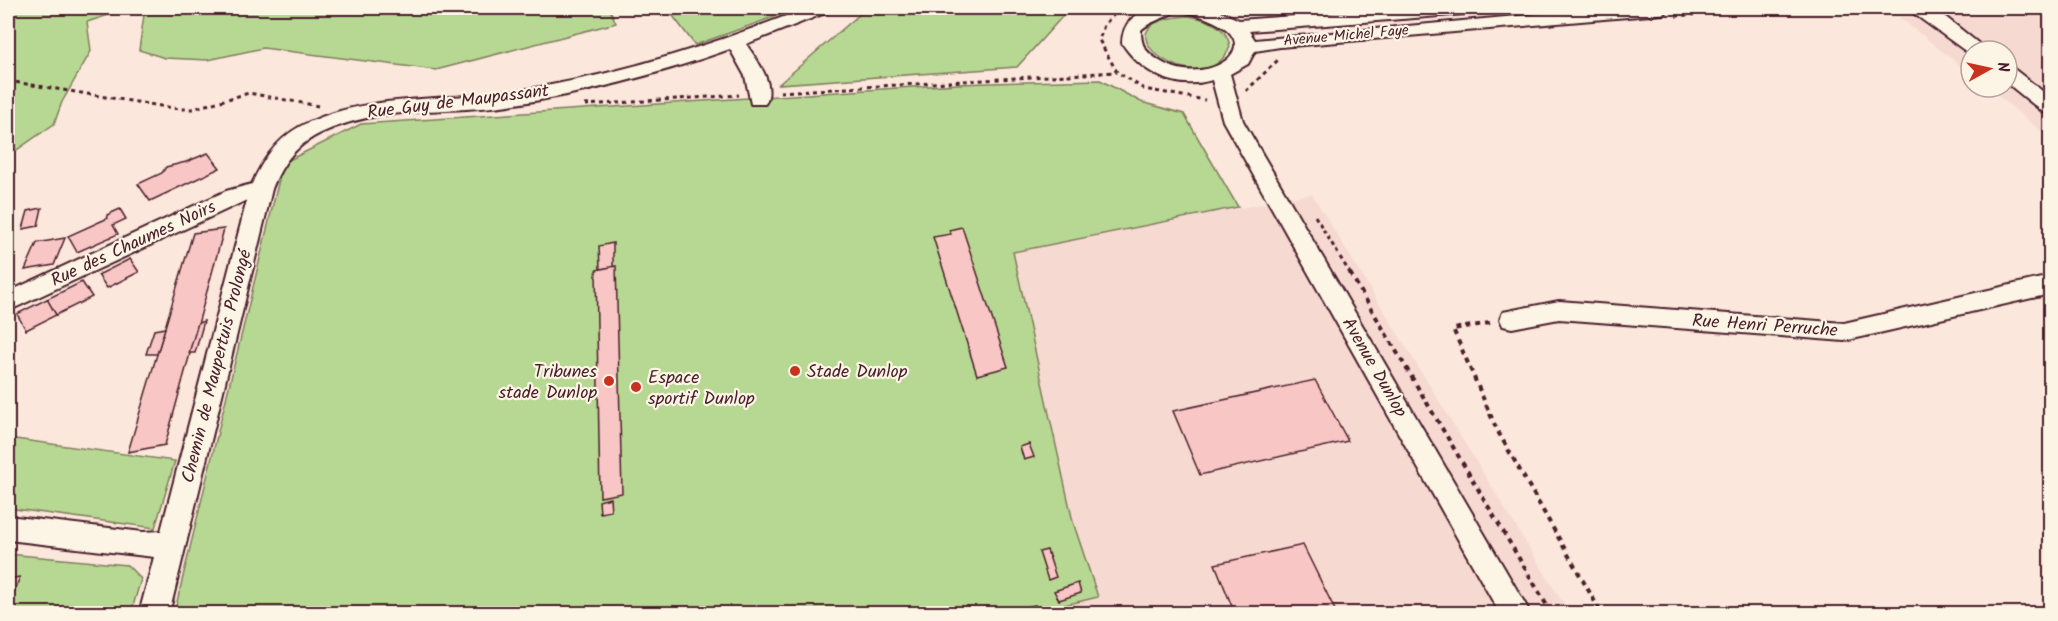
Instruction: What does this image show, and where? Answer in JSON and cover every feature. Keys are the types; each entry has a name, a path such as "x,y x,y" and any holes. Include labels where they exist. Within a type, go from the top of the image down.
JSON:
{"street":[{"name":"Rue Guy de Maupassant","path":"261,189 267,171 280,150 300,135 329,122 356,115 531,94 684,58 821,8"},
{"path":"1170,8 1151,12 1138,21 1131,31 1130,43 1136,56 1149,66 1187,77 1220,73 1233,66 1242,57 1246,47 1245,39 1237,26 1224,16 1193,8"},
{"name":"Avenue Michel Faye","path":"1237,26 1465,8"},
{"name":"Avenue Michel Faye","path":"1246,47 1280,41 1662,8"},
{"path":"1923,10 1962,39"},
{"path":"734,41 748,60 758,86 758,99"},
{"name":"Avenue Dunlop","path":"1220,73 1233,121 1516,614"},
{"name":"Avenue Dunlop","path":"1187,77 1233,121"},
{"path":"2019,82 2050,107"},
{"name":"Rue des Chaumes Noirs","path":"8,302 234,196 261,189"},
{"name":"Chemin de Maupertuis Prolongé","path":"154,614 261,189"},
{"name":"Rue Henri Perruche","path":"1512,320 1558,310 1844,332 2050,285"},
{"path":"8,528 143,545 172,543"}],"path":[{"path":"1117,72 1099,40 1104,25 1120,8"},
{"path":"8,81 179,109 192,109 235,94 249,93 356,115"},
{"path":"1312,211 1552,614"},
{"path":"1512,320 1453,329 1497,430 1602,614"}],"shaded area":[{"path":"1948,8 2050,8 2050,138 2002,99 2019,99 2019,39 1959,39 1959,64 1899,17 1942,11"},
{"path":"1312,194 1569,613 1027,613 1098,597 1073,522 1012,252"}],"green space":[{"path":"8,8 130,8 87,22 91,51 62,102 54,124 8,156"},
{"path":"145,8 609,8 616,23 436,70 263,48 208,60 165,58 139,50"},
{"path":"667,8 799,8 695,45"},
{"path":"867,8 1070,8 1017,67 779,84"},
{"path":"1188,16 1209,21 1225,33 1230,47 1216,64 1198,69 1178,66 1160,57 1148,45 1147,32 1159,22"},
{"name":"Espace sportif Dunlop","path":"1100,80 1141,102 1184,114 1238,207 1013,252 1073,522 1098,597 1027,614 174,614 283,163 361,124 958,84"},
{"path":"8,438 175,461 155,528 8,508"},
{"path":"8,554 127,565 141,579 131,613 8,613"}],"building":[{"path":"208,153 220,168 150,201 138,184 162,173 166,167"},
{"path":"42,208 38,226 23,229 28,211"},
{"path":"120,209 126,219 113,225 118,234 77,252 68,236 108,218 107,215"},
{"path":"962,227 1008,367 977,375 933,237 951,234 949,230"},
{"path":"224,229 165,445 128,452 193,233"},
{"path":"65,238 54,265 25,270 37,243"},
{"path":"613,243 613,267 600,269 599,246"},
{"path":"130,259 139,272 107,288 98,275"},
{"name":"Tribunes stade Dunlop","path":"616,266 622,493 600,497 596,270"},
{"path":"82,282 92,297 56,315 47,299"},
{"path":"47,299 56,315 26,330 17,314"},
{"path":"204,321 195,353 189,353 198,323"},
{"path":"165,328 157,354 146,354 154,330"},
{"path":"1315,380 1348,441 1200,475 1173,411"},
{"path":"1029,444 1034,457 1024,460 1020,447"},
{"path":"610,498 611,511 600,513 599,501"},
{"path":"1303,545 1337,614 1235,614 1215,564"},
{"path":"1047,550 1056,577 1048,580 1039,552"},
{"path":"20,577 14,592 8,593 8,579"},
{"path":"1078,583 1081,593 1059,600 1054,591"},
{"path":"1035,605 1038,614 1004,612"}],"place":[{"name":"Stade Dunlop","path":"795,371"},
{"name":"Tribunes stade Dunlop","path":"609,381"},
{"name":"Espace sportif Dunlop","path":"636,387"}]}
